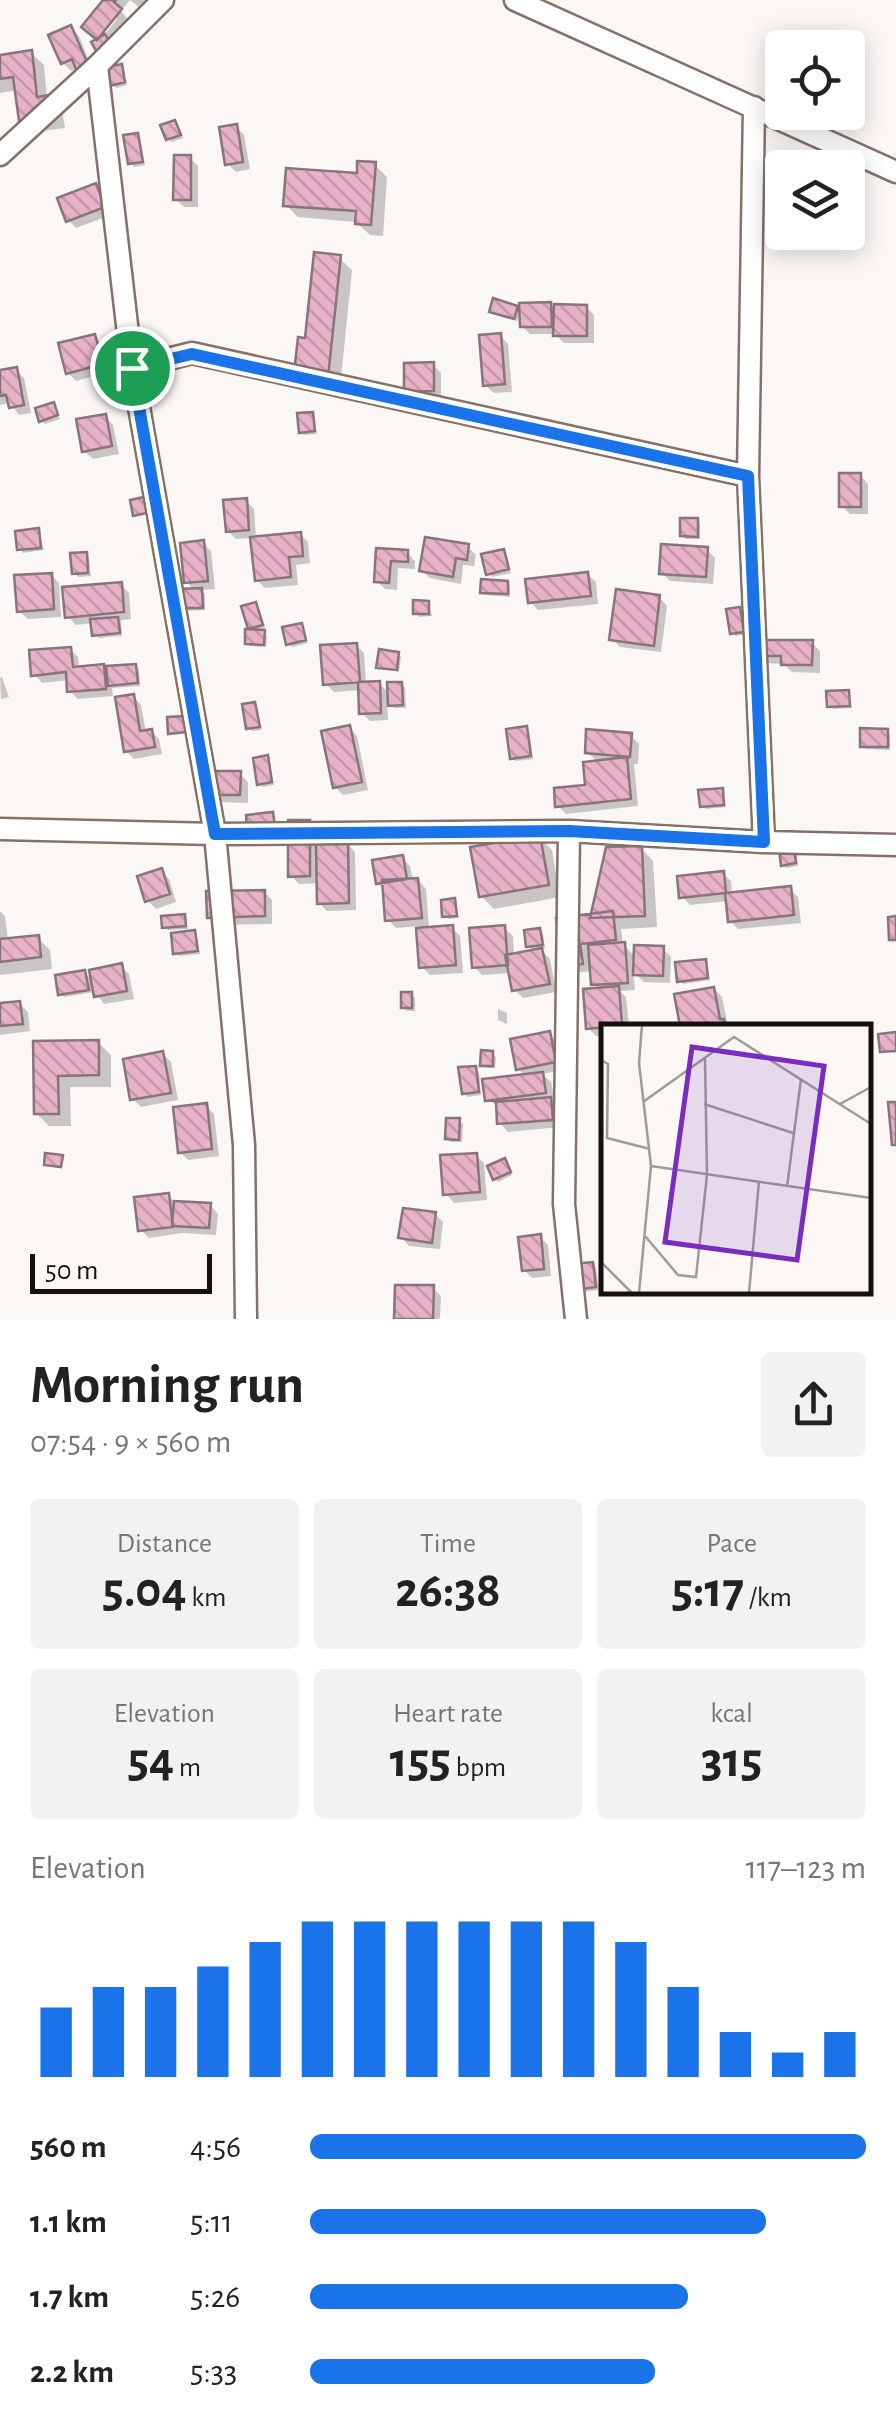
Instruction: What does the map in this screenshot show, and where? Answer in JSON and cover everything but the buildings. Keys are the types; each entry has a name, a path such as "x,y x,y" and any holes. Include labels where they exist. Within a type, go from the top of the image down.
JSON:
{"street":[{"path":"0,155 98,66 163,0"},
{"path":"515,0 896,172"},
{"path":"98,66 132,368 215,834 244,1145 246,1319"},
{"path":"754,107 748,476 764,842"},
{"path":"132,368 192,354 748,476"},
{"path":"0,829 215,834 569,831 896,845"},
{"path":"569,831 564,1204 576,1319"}],"route":[{"path":"192,354 748,476 764,842 569,831 215,834 132,368 192,354"}]}
